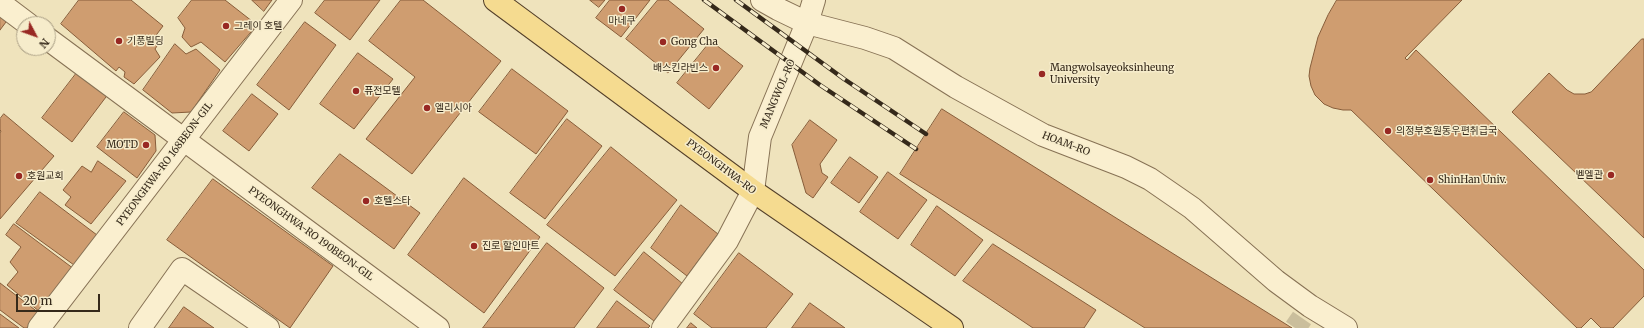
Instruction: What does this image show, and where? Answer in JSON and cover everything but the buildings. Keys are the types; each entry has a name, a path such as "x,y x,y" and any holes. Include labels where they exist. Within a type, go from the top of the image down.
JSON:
{"main road":[{"name":"PYEONGHWA-RO","path":"495,0 753,191 952,328"}],"street":[{"name":"PYEONGHWA-RO 168BEON-GIL","path":"39,328 291,0"},
{"name":"HOAM-RO","path":"762,0 807,22 865,38 894,48 956,87 1043,135 1126,167 1150,179 1192,208 1276,281 1306,312 1346,328"},
{"name":"MANGWOL-RO","path":"753,191 760,137 807,22 814,0"},
{"path":"0,3 17,16"},
{"name":"PYEONGHWA-RO 190BEON-GIL","path":"56,45 438,328"},
{"path":"663,328 727,241 753,191"},
{"path":"140,328 182,269 268,328"}],"tunnel":[{"path":"1295,328 1302,318"}],"railway":[{"path":"704,0 820,85 916,149"},
{"path":"736,0 844,79 926,134"}],"place":[{"name":"마네쿠","path":"622,9"},
{"name":"그레이 호텔","path":"226,26"},
{"name":"기풍빌딩","path":"119,41"},
{"name":"Gong Cha","path":"663,42"},
{"name":"배스킨라빈스","path":"716,68"},
{"name":"Mangwolsayeoksinheung University","path":"1042,74"},
{"name":"퓨전모텔","path":"356,91"},
{"name":"엘리시아","path":"427,108"},
{"name":"의정부호원동우편취급국","path":"1388,131"},
{"name":"MOTD","path":"146,145"},
{"name":"벧엘관","path":"1611,175"},
{"name":"호원교회","path":"19,176"},
{"name":"ShinHan Univ.","path":"1430,180"},
{"name":"호텔스타","path":"366,201"},
{"name":"진로 할인마트","path":"474,246"}]}
